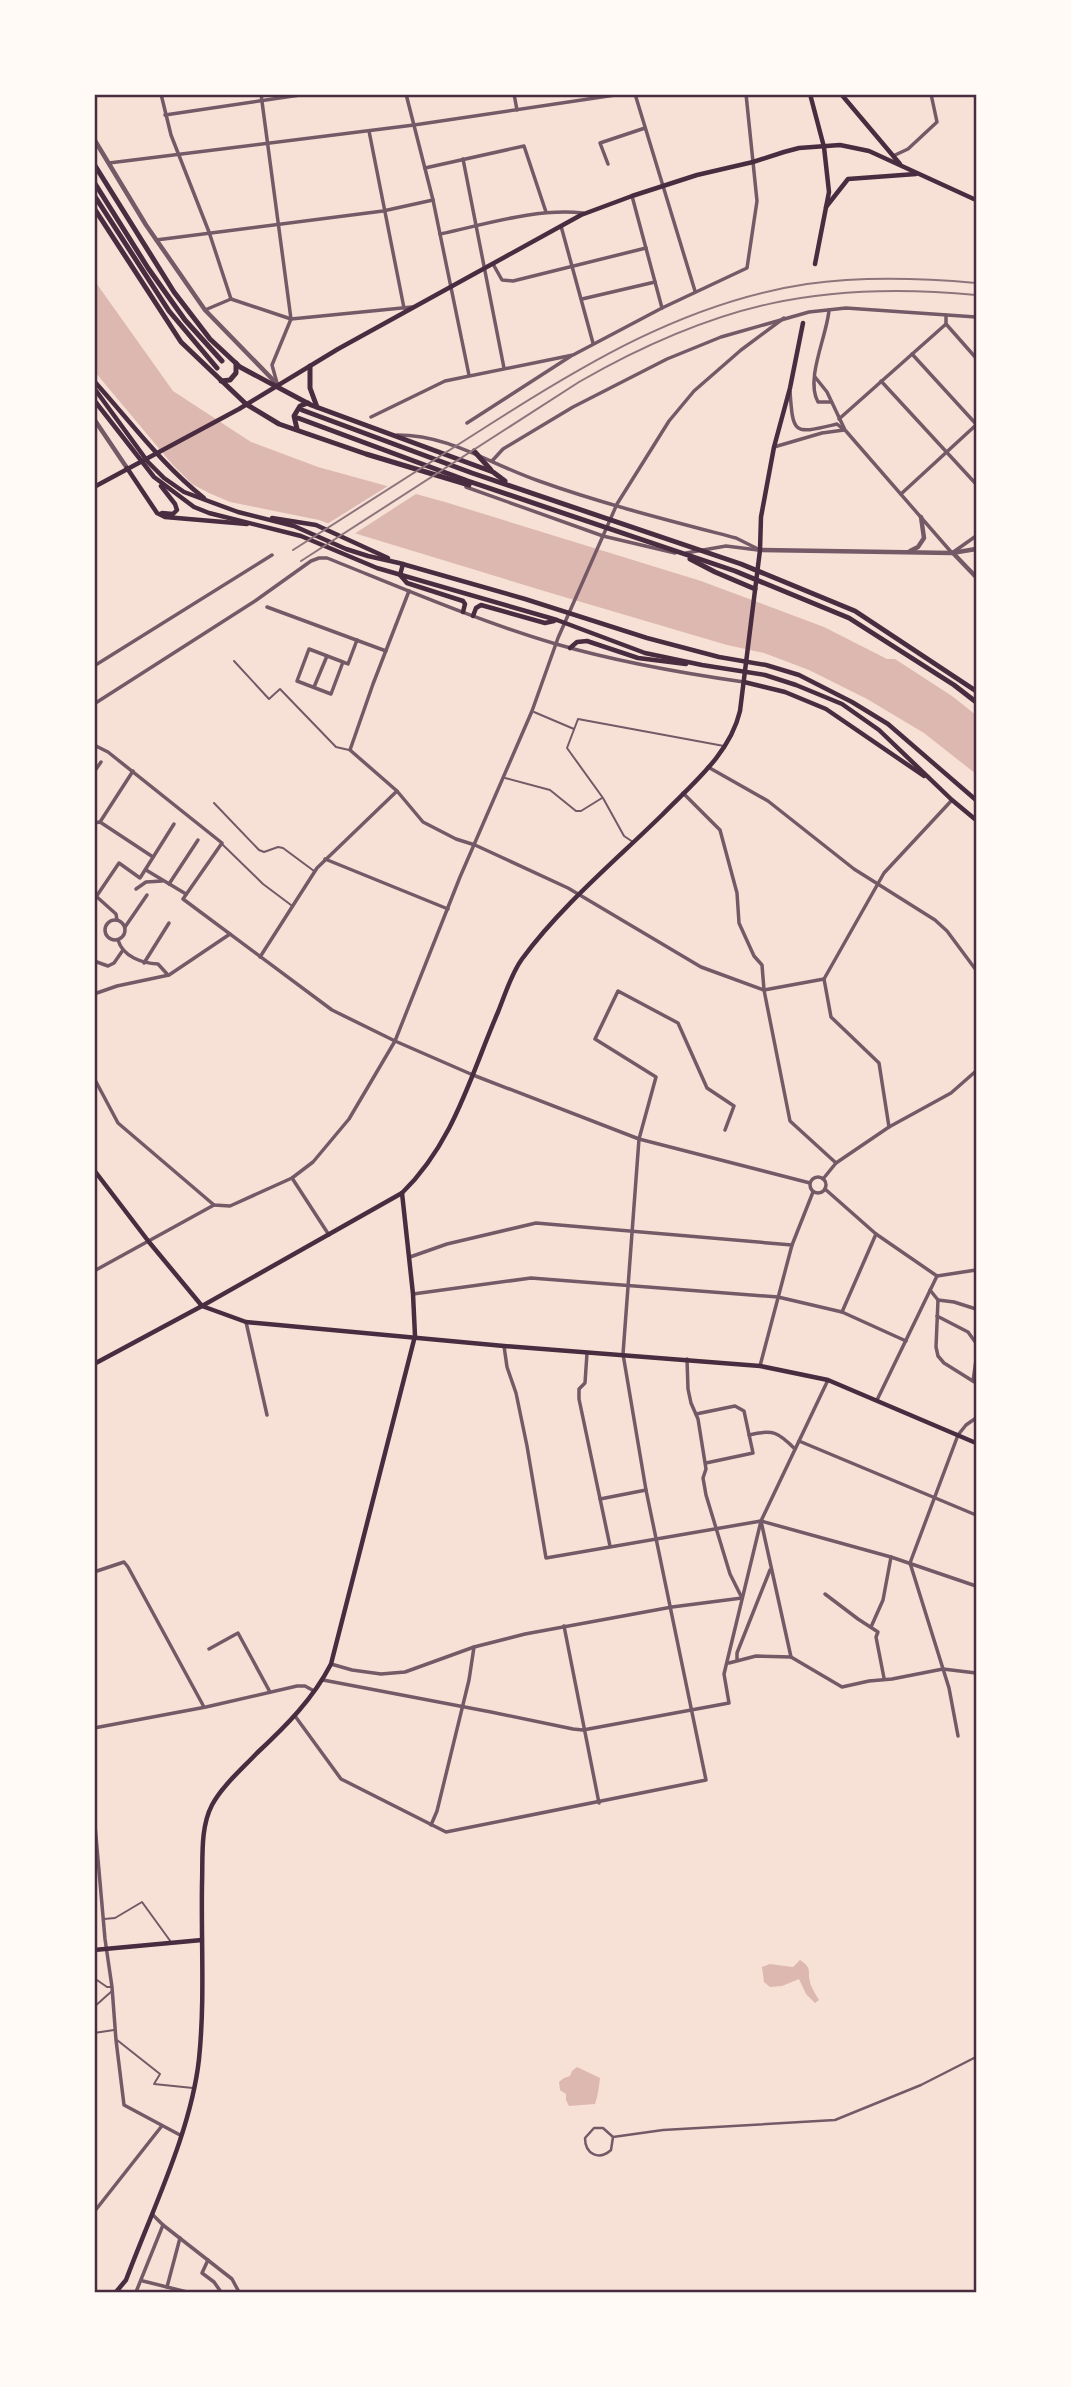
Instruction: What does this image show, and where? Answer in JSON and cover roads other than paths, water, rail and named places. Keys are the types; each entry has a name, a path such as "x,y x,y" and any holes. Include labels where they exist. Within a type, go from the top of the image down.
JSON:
{"highway":[{"path":"94,164 174,292 210,339 236,363 317,407 493,472"},
{"path":"94,182 148,268 185,320 222,360"},
{"path":"94,195 169,312 217,368"},
{"path":"94,208 181,342 246,404 279,424 443,478 499,492"},
{"path":"221,381 230,380 236,373 236,363"},
{"path":"310,366 310,388 317,407"},
{"path":"297,429 294,416 300,406 308,403"},
{"path":"302,410 741,564 855,611 976,691"},
{"path":"298,418 499,492 735,571 849,618 976,702"},
{"path":"474,451 493,472 510,485"},
{"path":"678,554 755,589"}],"main road":[{"path":"810,94 824,147 829,192 814,264"},
{"path":"841,94 900,165"},
{"path":"94,487 239,409 310,366 561,226 632,196 697,175 799,148 852,146 976,200"},
{"path":"826,208 848,179 918,173"},
{"path":"94,1364 402,1193 431,1160 450,1130 520,962 549,926 683,793 726,746 736,728 760,550 761,517 774,447 790,388 803,323"},
{"path":"94,381 162,460 207,501"},
{"path":"94,388 148,462 184,492 250,515 294,526 346,549 525,599 647,638 719,657 766,665 799,676 852,702 888,724 976,800"},
{"path":"94,400 175,504 177,510 173,514 158,513"},
{"path":"127,468 158,513 171,519 258,524"},
{"path":"154,477 194,507 301,536 400,575 557,620 645,653 702,665"},
{"path":"250,515 316,525 401,563"},
{"path":"401,563 400,575 407,583 463,601 463,612"},
{"path":"473,616 476,607 481,605 545,623 557,620"},
{"path":"569,648 577,642 587,642 638,658 765,675 842,704 879,730 952,800 976,819"},
{"path":"744,682 785,692 826,709 938,786"},
{"path":"94,1170 202,1306 246,1322 760,1366 828,1380 976,1443"},
{"path":"116,2292 125,2280 173,2160 194,2088 199,2058 203,1844 213,1804 237,1773 295,1716 323,1680 331,1664 415,1336 410,1257 402,1193"},
{"path":"94,1950 202,1940"}],"street":[{"path":"161,94 165,115 231,299"},
{"path":"261,94 291,319 272,365 277,386"},
{"path":"165,115 307,94"},
{"path":"406,94 433,200 469,376"},
{"path":"514,94 517,110"},
{"path":"109,163 414,125 622,94"},
{"path":"635,94 695,292"},
{"path":"467,423 593,343 747,268 757,201 746,94"},
{"path":"893,156 908,149 937,122 931,94"},
{"path":"608,164 600,143 645,128"},
{"path":"369,131 404,308"},
{"path":"94,139 156,240 205,310 277,386"},
{"path":"425,168 524,146 546,212"},
{"path":"463,159 504,368"},
{"path":"632,196 662,308"},
{"path":"156,240 383,211 433,200"},
{"path":"440,234 546,212 586,214"},
{"path":"561,226 593,343"},
{"path":"493,264 502,280 513,281 646,247"},
{"path":"581,299 655,282"},
{"path":"205,310 231,299 291,319 414,307"},
{"path":"492,461 503,449 573,407 667,359 721,337 784,318 846,308 976,317"},
{"path":"829,310 827,328 819,349 813,394 818,402 831,402"},
{"path":"946,315 946,324 976,358"},
{"path":"94,1271 214,1206 230,1206 292,1178 313,1161 349,1119 395,1041 532,711 558,638 617,504 668,421 694,391 741,350 784,318"},
{"path":"838,419 946,324"},
{"path":"901,494 976,424 912,354"},
{"path":"371,417 445,381 573,355"},
{"path":"815,377 845,430 976,578"},
{"path":"881,381 976,484"},
{"path":"790,388 792,421 796,426 809,430 836,424 845,430"},
{"path":"94,419 127,468"},
{"path":"774,447 822,433 845,430"},
{"path":"393,435 434,438 474,451 539,481 736,538 760,550"},
{"path":"443,478 603,536 678,554 726,545 760,550 952,553 976,549"},
{"path":"906,552 919,547 922,542 924,532 921,517"},
{"path":"952,553 976,536"},
{"path":"94,666 272,555"},
{"path":"94,704 319,558 327,558 473,616 569,648 648,668 744,682"},
{"path":"409,591 350,750 397,791 423,822 568,888 701,967 764,990 824,979"},
{"path":"267,607 386,651"},
{"path":"343,662 331,694 297,681 309,649 343,662 348,664 357,640"},
{"path":"314,687 327,656"},
{"path":"94,745 108,751 222,844 183,899 332,1010 473,1075 639,1139 810,1183"},
{"path":"94,772 101,762"},
{"path":"708,767 768,800 854,869 935,920 947,931 976,970"},
{"path":"133,771 97,822 153,857"},
{"path":"260,957 314,872 397,791"},
{"path":"683,793 720,830 737,893 739,923 754,956 762,965 764,990 790,1121 836,1163"},
{"path":"889,1127 879,1063 831,1017 824,979 884,873 952,800"},
{"path":"125,927 117,920 116,914 95,896 119,863 140,878 174,824"},
{"path":"166,882 198,840"},
{"path":"325,859 448,909"},
{"path":"145,870 186,894"},
{"path":"136,889 146,881 166,882"},
{"path":"117,920 108,923 105,932 110,939 118,940 125,934 125,927 147,895"},
{"path":"144,963 169,923"},
{"path":"96,993 168,975 230,934"},
{"path":"118,940 123,950 144,963 158,964 168,975"},
{"path":"94,961 108,966 123,950"},
{"path":"295,1716 341,1779 446,1832 706,1780 646,1490 623,1354 639,1139 656,1077 595,1039 618,991 678,1023 707,1088 734,1106 724,1130"},
{"path":"823,1179 836,1163 889,1127 951,1093 976,1070"},
{"path":"94,1079 118,1123 214,1206"},
{"path":"816,1177 823,1179 825,1189 818,1194 810,1188 810,1183 816,1177"},
{"path":"292,1178 329,1235"},
{"path":"825,1189 876,1234 937,1276 976,1270"},
{"path":"760,1366 792,1245 813,1192"},
{"path":"410,1257 447,1244 536,1223 792,1245"},
{"path":"842,1312 876,1234"},
{"path":"877,1401 937,1276"},
{"path":"413,1294 531,1278 778,1297 842,1312 906,1341"},
{"path":"930,1290 938,1300 936,1347 939,1356 944,1363 975,1382 976,1360"},
{"path":"938,1300 976,1309"},
{"path":"937,1316 968,1332 976,1343"},
{"path":"246,1322 267,1415"},
{"path":"504,1346 527,1446 546,1558 761,1521 891,1557 976,1586"},
{"path":"587,1351 585,1383 579,1389 579,1399 610,1547"},
{"path":"687,1359 688,1389 706,1463 703,1478 730,1574 742,1598"},
{"path":"323,1680 573,1730 729,1703 724,1674 729,1663 761,1521 828,1380"},
{"path":"696,1414 735,1406 744,1411 753,1453 706,1463"},
{"path":"958,1736 943,1669 910,1563 958,1435 976,1418"},
{"path":"749,1434 766,1430 782,1437 795,1449"},
{"path":"799,1441 976,1515"},
{"path":"600,1499 646,1490"},
{"path":"761,1521 791,1657"},
{"path":"871,1627 883,1600 891,1557"},
{"path":"94,1572 124,1562 204,1707"},
{"path":"737,1659 771,1568"},
{"path":"825,1594 878,1632 876,1637 884,1679"},
{"path":"331,1664 380,1674 405,1672 474,1647 564,1626 742,1598"},
{"path":"564,1626 599,1803"},
{"path":"209,1649 238,1633 270,1692"},
{"path":"431,1825 438,1811 463,1707 474,1647"},
{"path":"729,1663 756,1656 791,1657 842,1687 943,1669 976,1673"},
{"path":"94,1728 297,1686 305,1686 314,1691"},
{"path":"94,1814 124,2105 180,2135"},
{"path":"613,2137 663,2130 835,2120 921,2085 976,2057"},
{"path":"96,2208 161,2127"},
{"path":"594,2128 607,2130 613,2137 611,2150 603,2156 593,2155 586,2148 585,2138 594,2128"},
{"path":"151,2213 232,2279 239,2292"},
{"path":"136,2292 163,2225"},
{"path":"167,2287 180,2237"},
{"path":"208,2260 202,2273 214,2282 220,2292"},
{"path":"142,2281 187,2292"}],"lane":[{"path":"234,661 269,699 280,689 336,747 350,750"},
{"path":"532,711 575,729"},
{"path":"634,842 624,836 603,797 567,748 578,719 726,746"},
{"path":"503,777 550,790 576,811 582,811 603,797"},
{"path":"214,803 259,850 264,852 283,848 314,872"},
{"path":"222,844 263,884 292,905"},
{"path":"103,1919 115,1918 142,1902 172,1942"},
{"path":"94,1978 113,1989 94,2007"},
{"path":"94,2032 115,2030"},
{"path":"116,2040 160,2074 153,2084 194,2088"}],"railway":[{"path":"293,550 558,382 636,339 677,321 719,305 807,284 892,279 976,283"},
{"path":"301,561 579,382 677,333 724,316 818,295 868,291 976,295"}]}
